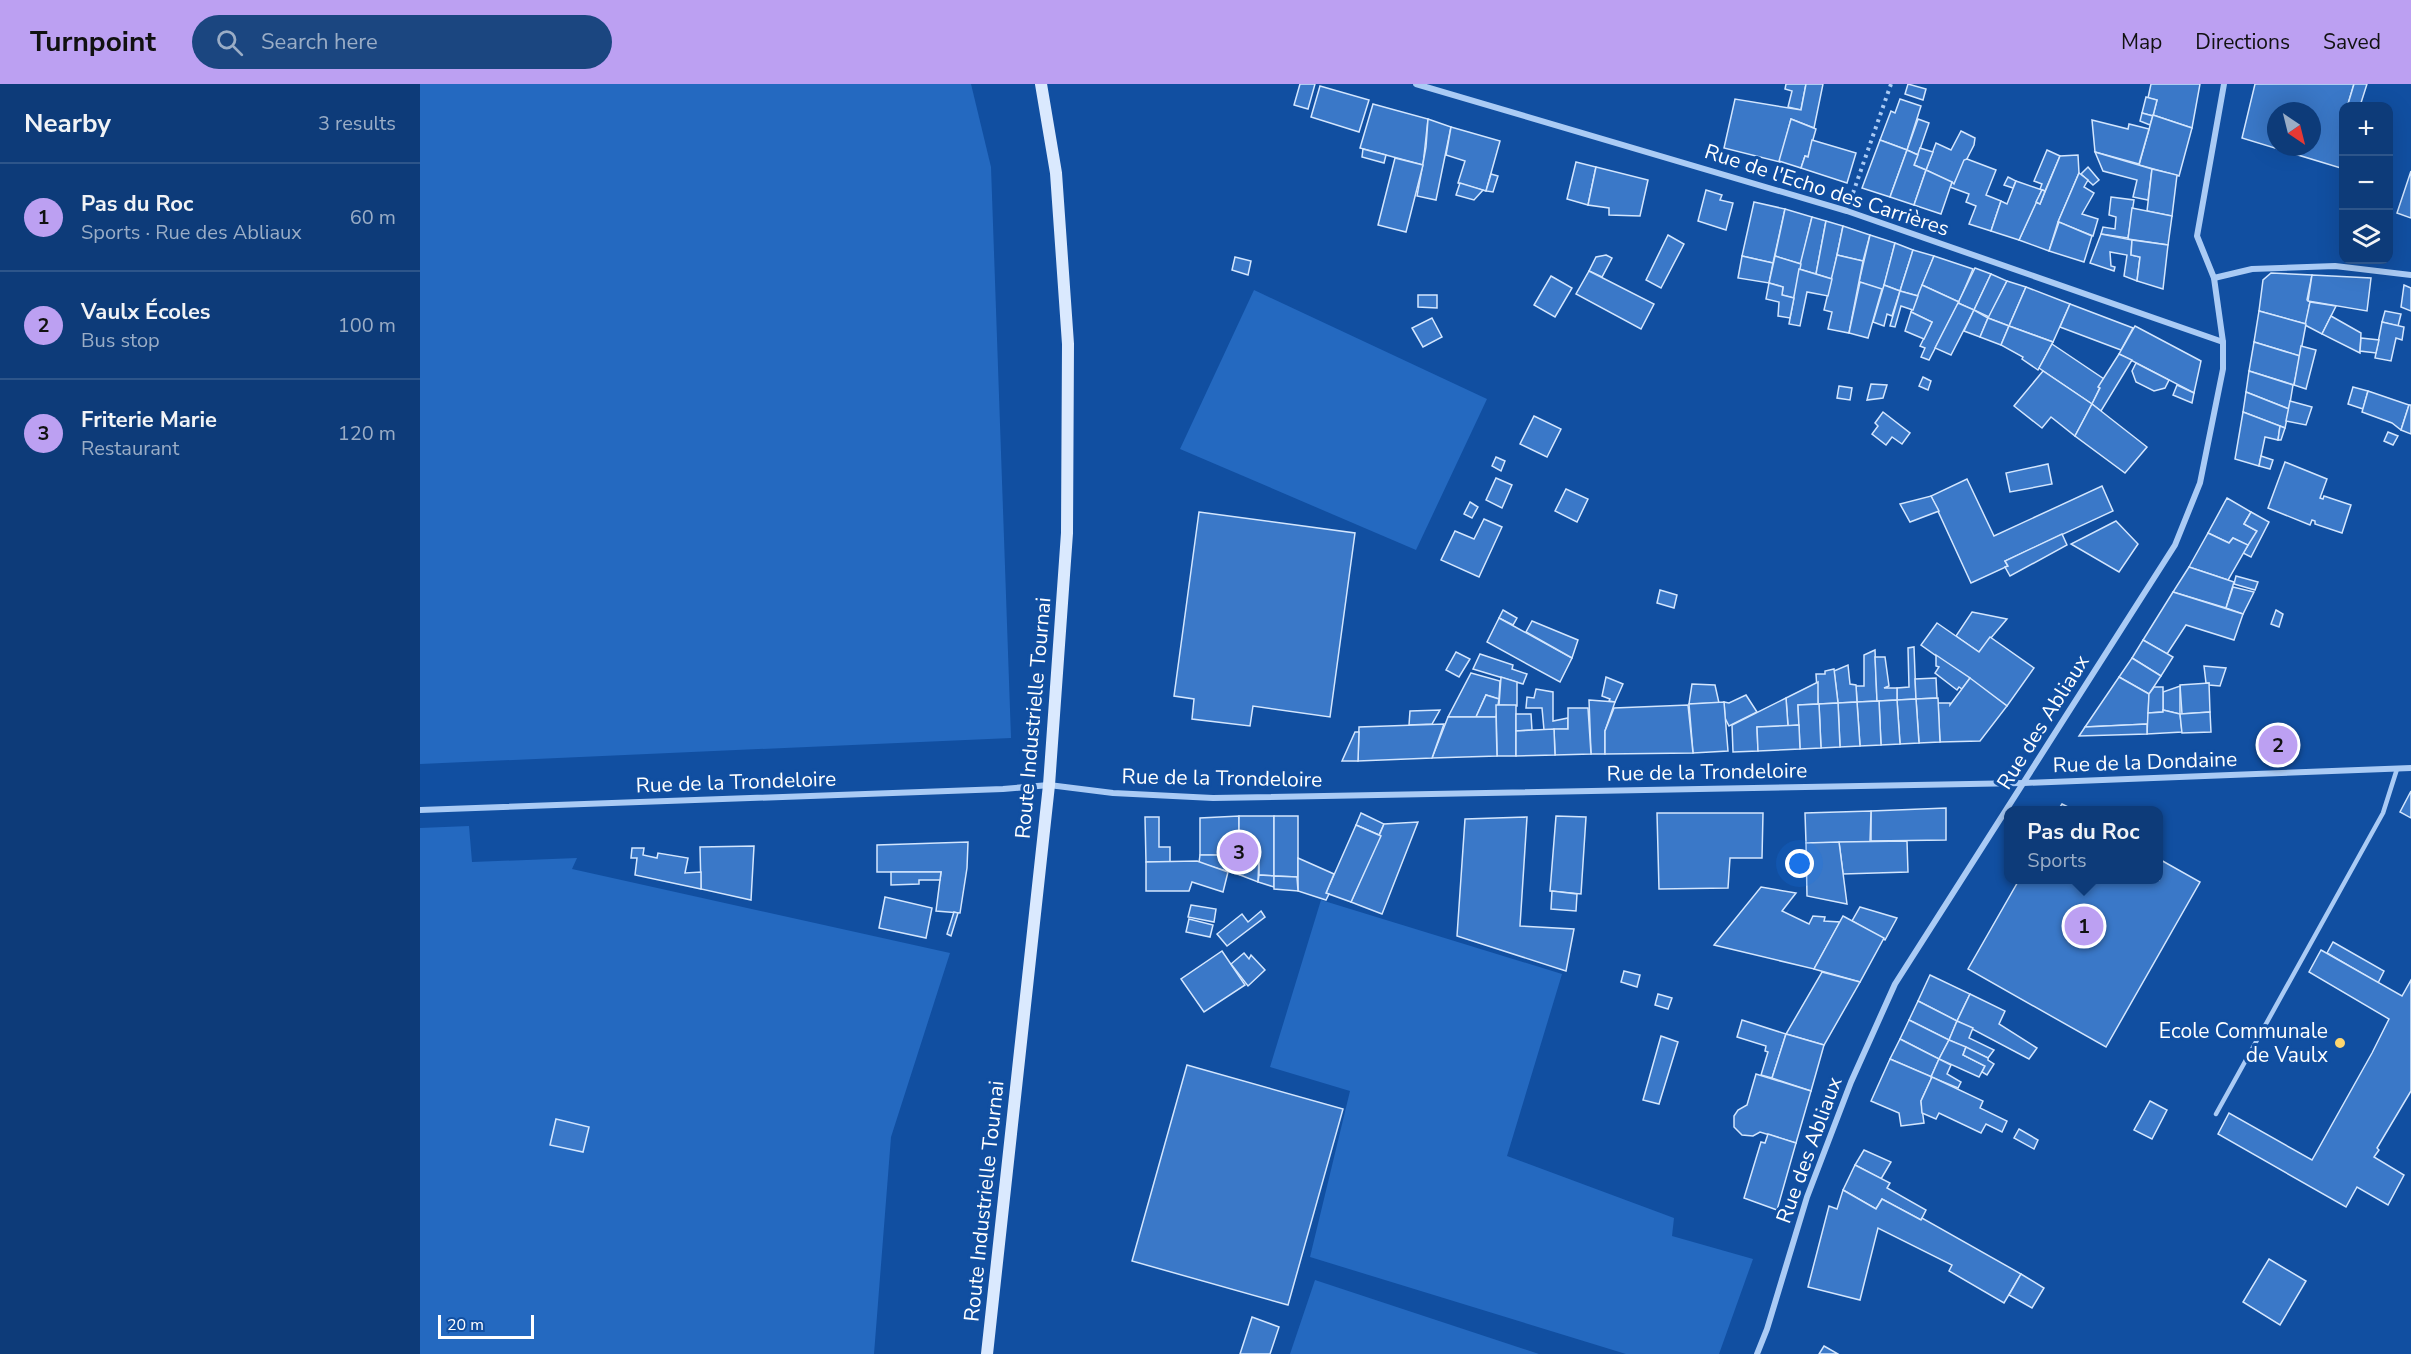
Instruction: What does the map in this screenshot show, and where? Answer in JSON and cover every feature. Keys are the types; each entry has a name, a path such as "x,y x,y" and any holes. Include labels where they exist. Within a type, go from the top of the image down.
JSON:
{"main road":[{"name":"Route Industrielle Tournai","path":"987,1354 1049,785 1067,533 1068,344 1056,173 1041,84"}],"street":[{"name":"Rue de l'Echo des Carrières","path":"1416,84 1847,210 2223,342"},
{"name":"Rue des Abliaux","path":"2009,806 2175,545 2200,483 2223,369 2223,342 2214,278 2197,236 2224,84"},
{"path":"2214,278 2252,269 2335,266 2411,275"},
{"name":"Rue de la Dondaine","path":"2024,783 2411,768"},
{"name":"Rue de la Trondeloire","path":"420,810 992,790 1049,785 1113,794 1213,798 2024,783"},
{"name":"Rue des Abliaux","path":"1757,1354 1767,1329 1811,1186 1851,1082 1895,984 2004,814"}],"lane":[{"path":"2216,1114 2383,813 2397,769"}],"path":[{"path":"1847,210 1891,84"}],"shaded area":[{"path":"420,84 971,84 991,167 1011,738 420,764"},
{"path":"1254,290 1487,399 1416,550 1180,449"},
{"path":"469,826 472,862 577,858 572,869 950,953 891,1137 874,1354 420,1354 420,828"},
{"path":"1321,900 1562,974 1507,1156 1674,1218 1672,1236 1753,1259 1719,1354 1626,1354 1310,1257 1350,1091 1270,1067"},
{"path":"1315,1280 1539,1354 1290,1354"}],"building":[{"path":"1300,84 1315,84 1308,109 1294,105"},
{"path":"1786,84 1806,84 1801,110 1788,107 1792,91 1785,89"},
{"path":"1806,84 1823,84 1814,128 1791,119 1780,162 1724,148 1735,99 1801,110"},
{"path":"1908,84 1926,89 1923,100 1905,94"},
{"path":"2151,84 2200,84 2192,128 2153,115 2157,100 2148,98"},
{"path":"2255,84 2354,84 2349,102 2339,102 2339,167 2301,156 2321,156 2321,102 2267,102 2267,146 2242,138"},
{"path":"2354,84 2367,84 2361,102 2349,102"},
{"path":"1320,86 1369,100 1359,132 1311,117"},
{"path":"2146,97 2157,100 2153,116 2142,113"},
{"path":"1900,99 1921,106 1907,150 1880,140 1891,111 1895,113"},
{"path":"1373,104 1428,119 1423,165 1360,148"},
{"path":"2142,113 2153,116 2150,125 2140,121"},
{"path":"2153,115 2192,128 2179,176 2139,165"},
{"path":"1428,119 1451,127 1436,200 1417,196 1426,147"},
{"path":"1791,119 1816,129 1808,157 1805,156 1801,168 1779,161"},
{"path":"1918,119 1929,123 1918,155 1907,150"},
{"path":"2092,120 2128,129 2129,124 2149,129 2139,164 2095,152"},
{"path":"1451,127 1500,141 1486,191 1458,183 1465,161 1446,155"},
{"path":"1961,131 1975,138 1974,145 1954,184 1926,170 1936,143 1951,150"},
{"path":"1812,140 1856,153 1847,183 1801,168 1805,156 1808,157"},
{"path":"1880,140 1907,150 1890,197 1862,188"},
{"path":"1920,148 1933,152 1926,170 1914,165"},
{"path":"1363,149 1386,155 1384,163 1362,157"},
{"path":"1907,150 1918,155 1914,165 1926,170 1914,205 1890,197"},
{"path":"2047,150 2060,156 2045,191 2040,189 2042,184 2034,181"},
{"path":"2095,152 2152,169 2148,200 2133,197 2137,180 2103,171"},
{"path":"2078,155 2079,173 2058,222 2049,251 2019,240 2036,202 2040,204 2060,156"},
{"path":"1395,158 1423,165 1406,232 1378,225"},
{"path":"1967,159 1996,170 1986,195 2001,201 1991,231 1969,224 1976,206 1966,202 1969,194 1950,187 1952,182 1954,184 1964,160"},
{"path":"1576,162 1596,167 1588,205 1567,199"},
{"path":"1596,167 1648,180 1640,216 1609,215 1609,208 1588,205"},
{"path":"2088,167 2099,180 2093,185 2081,174"},
{"path":"2152,169 2177,175 2172,216 2147,211"},
{"path":"1926,170 1952,182 1941,214 1914,205"},
{"path":"2411,171 2411,218 2397,213"},
{"path":"2079,173 2088,180 2084,187 2094,193 2082,214 2098,219 2093,236 2058,222"},
{"path":"1491,174 1498,176 1493,192 1486,191"},
{"path":"2008,177 2016,181 2013,188 2004,185"},
{"path":"2016,181 2042,190 2019,240 1991,231 2001,201 2007,204"},
{"path":"1460,183 1483,190 1474,200 1456,195"},
{"path":"1706,190 1722,195 1720,200 1733,203 1726,230 1698,221"},
{"path":"2042,190 2045,191 2040,204 2036,202"},
{"path":"2111,197 2134,200 2128,238 2101,234 2103,227 2115,229 2116,217 2109,215"},
{"path":"1754,202 1785,209 1773,263 1742,256"},
{"path":"2132,208 2172,216 2168,245 2128,239"},
{"path":"1785,209 1812,217 1801,264 1775,256"},
{"path":"1812,217 1826,221 1816,274 1799,269"},
{"path":"1826,221 1843,226 1832,279 1816,274"},
{"path":"2059,222 2092,236 2084,262 2049,251"},
{"path":"1843,226 1870,235 1863,261 1837,255"},
{"path":"2101,234 2132,240 2131,255 2140,257 2137,281 2124,276 2127,255 2110,252 2111,266 2115,267 2114,271 2090,263"},
{"path":"1668,235 1684,244 1661,288 1646,280"},
{"path":"1870,235 1895,243 1883,290 1859,282"},
{"path":"2132,240 2168,245 2163,289 2137,281 2140,257 2131,255"},
{"path":"1895,243 1913,250 1900,291 1884,285"},
{"path":"1913,250 1934,256 1918,296 1900,291"},
{"path":"1606,255 1612,258 1602,277 1589,271 1596,257"},
{"path":"1837,255 1863,261 1849,333 1828,329 1832,312 1824,310"},
{"path":"1742,256 1773,263 1769,283 1738,278"},
{"path":"1775,256 1801,264 1794,298 1782,295 1783,287 1769,283"},
{"path":"1934,256 1973,269 1959,302 1922,285"},
{"path":"1235,257 1251,261 1248,275 1232,270"},
{"path":"1975,268 1991,274 1974,310 1958,303"},
{"path":"1799,269 1832,279 1828,296 1807,292 1800,326 1789,324"},
{"path":"1589,271 1654,304 1641,329 1576,294"},
{"path":"2271,273 2312,275 2307,300 2310,302 2306,324 2259,311 2263,280"},
{"path":"1991,274 2007,281 1989,317 1974,310"},
{"path":"2312,275 2371,278 2367,311 2308,301"},
{"path":"1551,276 1572,288 1555,317 1534,305"},
{"path":"2007,281 2026,287 2009,326 1988,318"},
{"path":"1860,282 1882,289 1868,338 1849,333"},
{"path":"1769,283 1783,287 1782,295 1794,298 1790,318 1778,316 1779,302 1766,299"},
{"path":"1884,285 1900,291 1892,316 1887,314 1884,326 1873,322"},
{"path":"1922,285 1959,302 1929,360 1921,357 1925,348 1920,346 1932,322 1911,312"},
{"path":"2404,285 2411,288 2411,311 2401,307"},
{"path":"2026,287 2070,304 2053,342 2009,326"},
{"path":"1900,291 1918,296 1913,310 1901,306 1895,327 1890,326"},
{"path":"1418,295 1437,295 1437,308 1418,307"},
{"path":"2310,302 2336,306 2322,334 2305,325"},
{"path":"1958,303 1974,310 1951,355 1935,348"},
{"path":"2070,304 2133,328 2121,350 2060,327"},
{"path":"1974,310 1988,318 1980,337 1964,331"},
{"path":"2259,311 2306,324 2300,356 2254,342"},
{"path":"2385,311 2401,314 2398,326 2382,322"},
{"path":"1911,312 1932,322 1924,339 1905,331"},
{"path":"2331,316 2361,333 2360,353 2322,334"},
{"path":"1432,318 1442,337 1423,347 1412,328"},
{"path":"1988,318 2009,326 2001,345 1980,337"},
{"path":"2382,322 2404,327 2402,340 2396,338 2391,361 2375,358"},
{"path":"2009,326 2053,342 2038,370 2022,359 2023,357 2001,345"},
{"path":"2135,326 2201,361 2194,393 2119,354"},
{"path":"2361,338 2379,340 2376,353 2360,351"},
{"path":"2254,342 2300,356 2294,385 2249,371"},
{"path":"2052,344 2104,379 2092,404 2039,368"},
{"path":"2301,346 2316,350 2306,389 2294,385"},
{"path":"2119,354 2132,360 2101,411 2092,404 2100,388 2098,387"},
{"path":"2136,363 2169,380 2165,388 2154,391 2136,382 2132,371"},
{"path":"2043,371 2092,404 2075,436 2051,417 2042,428 2014,406"},
{"path":"2249,371 2293,385 2289,409 2246,392"},
{"path":"1923,377 1931,381 1928,390 1919,386"},
{"path":"1871,384 1887,385 1883,398 1867,400"},
{"path":"2177,385 2194,393 2192,403 2173,395"},
{"path":"1839,386 1852,388 1850,400 1837,398"},
{"path":"2353,387 2368,391 2363,409 2348,404"},
{"path":"2368,391 2409,405 2401,430 2392,423 2362,412"},
{"path":"2246,392 2289,409 2285,428 2243,412"},
{"path":"2290,401 2312,407 2306,425 2286,421"},
{"path":"2092,404 2147,447 2125,473 2075,436"},
{"path":"2409,405 2411,405 2411,434 2401,430"},
{"path":"1883,412 1910,433 1902,444 1892,437 1886,445 1872,434 1878,426 1875,423"},
{"path":"2243,412 2280,426 2278,440 2265,437 2259,466 2235,459"},
{"path":"1534,416 1561,429 1547,457 1520,444"},
{"path":"2280,426 2285,428 2281,440 2278,440"},
{"path":"2388,432 2398,436 2393,445 2384,441"},
{"path":"2261,456 2273,460 2270,469 2259,466"},
{"path":"1496,457 1505,461 1501,471 1492,466"},
{"path":"2285,462 2327,479 2320,498 2323,499 2324,496 2351,505 2342,533 2315,524 2315,521 2312,520 2310,525 2268,508"},
{"path":"2048,464 2052,484 2010,492 2006,473"},
{"path":"1496,478 1512,485 1502,508 1486,500"},
{"path":"1967,479 1994,536 2102,486 2113,511 2005,561 2008,566 1971,583 1931,496"},
{"path":"1566,489 1588,499 1577,522 1555,511"},
{"path":"1931,496 1939,511 1910,522 1900,504"},
{"path":"2227,498 2251,512 2244,524 2257,531 2249,546 2233,538 2229,543 2208,533"},
{"path":"1470,502 1478,507 1472,518 1464,514"},
{"path":"1199,512 1355,533 1330,717 1253,706 1250,726 1192,719 1194,699 1174,696"},
{"path":"2251,512 2269,522 2251,557 2243,553 2257,531 2244,524"},
{"path":"1484,519 1502,527 1479,577 1441,560 1455,531 1474,539"},
{"path":"2116,521 2138,544 2119,572 2071,544"},
{"path":"2208,533 2229,543 2233,538 2248,545 2228,580 2189,567"},
{"path":"2062,534 2067,545 2010,576 2005,567 2008,566 2005,561"},
{"path":"2189,567 2234,582 2226,608 2173,592"},
{"path":"2236,576 2258,582 2255,590 2234,584"},
{"path":"2233,587 2254,592 2243,614 2226,608"},
{"path":"1660,590 1677,595 1674,608 1657,603"},
{"path":"2173,592 2243,614 2234,640 2186,625 2167,654 2143,640"},
{"path":"1503,610 1517,618 1513,625 1499,618"},
{"path":"2276,610 2283,614 2279,627 2271,624"},
{"path":"1972,612 2007,619 1979,652 1956,636"},
{"path":"1499,618 1572,658 1560,682 1487,642"},
{"path":"1532,621 1578,640 1572,658 1526,632"},
{"path":"1937,623 1979,652 1990,637 2034,668 2007,706 1921,645"},
{"path":"2143,640 2173,657 2161,676 2132,658"},
{"path":"1914,647 1916,699 1897,700 1897,688 1909,687 1908,648"},
{"path":"1875,650 1877,701 1857,702 1856,686 1864,686 1864,655"},
{"path":"1456,652 1470,659 1459,677 1446,670"},
{"path":"1480,654 1513,665 1512,669 1527,674 1523,684 1473,669"},
{"path":"1936,655 1970,678 1962,689 1959,687 1957,690 1935,673 1939,667 1936,666"},
{"path":"1875,657 1885,657 1889,686 1884,688 1897,688 1897,700 1877,701"},
{"path":"2132,658 2161,676 2149,694 2119,677"},
{"path":"1848,665 1850,684 1856,685 1857,702 1838,703 1834,671"},
{"path":"2204,666 2226,668 2220,686 2206,683"},
{"path":"1834,669 1838,703 1818,704 1816,674 1825,674 1825,671"},
{"path":"1471,673 1500,681 1499,699 1486,695 1476,717 1448,717"},
{"path":"1501,677 1517,682 1517,706 1499,705"},
{"path":"1606,677 1623,684 1615,702 1602,696"},
{"path":"2119,677 2149,694 2148,724 2085,727"},
{"path":"1936,678 1937,698 1916,699 1915,679"},
{"path":"1970,678 2007,706 1980,741 1940,742 1938,703 1950,703 1950,705"},
{"path":"1818,682 1818,704 1798,705 1799,725 1788,726 1786,698"},
{"path":"2209,683 2210,712 2182,714 2180,685"},
{"path":"1692,684 1715,685 1719,703 1689,704"},
{"path":"2180,686 2180,714 2163,710 2163,692"},
{"path":"2154,687 2163,687 2163,712 2148,713 2149,694"},
{"path":"1536,689 1553,692 1553,721 1568,718 1568,729 1544,730 1542,708 1526,708 1527,697 1534,698"},
{"path":"1486,695 1499,699 1496,717 1476,717"},
{"path":"1746,695 1757,712 1729,726 1725,718 1724,702 1729,703"},
{"path":"1786,698 1788,726 1757,727 1758,751 1733,752 1732,725"},
{"path":"1938,698 1940,742 1919,743 1916,699"},
{"path":"1916,699 1919,743 1900,744 1897,700"},
{"path":"1589,700 1615,702 1605,731 1605,754 1591,754"},
{"path":"1897,700 1900,744 1881,745 1879,701"},
{"path":"1879,701 1881,745 1860,746 1857,702"},
{"path":"1724,702 1728,751 1693,753 1689,704"},
{"path":"1857,702 1860,746 1840,747 1838,703"},
{"path":"1838,703 1840,747 1821,748 1819,704"},
{"path":"1819,704 1821,748 1800,749 1798,705"},
{"path":"1496,705 1516,705 1516,756 1497,756"},
{"path":"1688,705 1693,753 1605,754 1605,731 1614,708"},
{"path":"1568,708 1588,708 1591,754 1555,755 1554,729 1568,729"},
{"path":"1440,710 1432,724 1409,725 1410,711"},
{"path":"2163,710 2180,714 2182,732 2147,734 2148,713 2163,712"},
{"path":"2210,712 2211,732 2182,733 2180,714"},
{"path":"1516,714 1531,714 1532,730 1516,731"},
{"path":"1448,717 1496,717 1497,756 1432,758"},
{"path":"1444,724 1432,758 1358,761 1359,727"},
{"path":"2147,724 2147,734 2079,736 2085,727"},
{"path":"1799,725 1800,749 1758,751 1757,727"},
{"path":"1554,729 1555,755 1516,756 1516,731"},
{"path":"1355,732 1359,732 1358,761 1342,761"},
{"path":"2411,791 2411,818 2400,812"},
{"path":"1946,808 1946,840 1871,841 1871,811"},
{"path":"1871,811 1870,842 1806,843 1805,813"},
{"path":"1361,813 1384,824 1379,835 1356,825"},
{"path":"1657,813 1763,813 1762,858 1730,858 1728,888 1659,889"},
{"path":"1239,816 1239,856 1200,855 1200,818"},
{"path":"1239,816 1274,816 1274,876 1259,875 1259,855 1239,856"},
{"path":"1274,816 1298,816 1298,877 1274,876"},
{"path":"1556,816 1586,817 1581,894 1550,891"},
{"path":"1145,817 1159,817 1159,847 1170,847 1170,862 1146,862"},
{"path":"1527,817 1520,926 1574,929 1566,971 1457,936 1465,819"},
{"path":"1418,822 1382,914 1351,902 1384,824"},
{"path":"1356,825 1381,836 1351,902 1326,893"},
{"path":"1907,841 1908,872 1843,874 1839,842"},
{"path":"968,842 967,868 960,913 936,911 941,872 877,872 877,845"},
{"path":"1839,842 1847,904 1807,896 1806,843"},
{"path":"754,846 751,900 701,889 700,847"},
{"path":"632,848 644,848 643,855 657,858 658,853 688,858 685,873 701,872 701,889 635,875 637,858 631,858"},
{"path":"1200,855 1240,855 1240,875 1199,863"},
{"path":"1240,855 1259,855 1258,882 1240,875"},
{"path":"1298,858 1334,874 1326,893 1329,894 1326,900 1298,891"},
{"path":"1197,861 1228,872 1223,892 1192,882 1189,891 1146,891 1146,862"},
{"path":"2163,861 2200,882 2106,1047 1968,969 2017,884 2163,884"},
{"path":"891,872 941,872 940,880 919,880 919,884 891,885"},
{"path":"1259,875 1274,876 1274,887 1258,882"},
{"path":"1274,876 1297,877 1298,891 1274,889"},
{"path":"1761,887 1796,893 1782,911 1809,924 1813,916 1825,917 1824,921 1840,922 1814,969 1714,945"},
{"path":"1552,891 1577,894 1576,911 1551,909"},
{"path":"885,897 932,908 926,938 879,928"},
{"path":"1191,905 1216,909 1214,922 1188,917"},
{"path":"1860,907 1897,918 1885,940 1852,921"},
{"path":"1261,911 1265,917 1227,946 1217,934 1242,914 1248,922"},
{"path":"954,912 958,913 951,936 947,934"},
{"path":"1843,916 1884,938 1860,982 1814,969"},
{"path":"1189,919 1213,925 1210,937 1186,932"},
{"path":"2333,942 2384,971 2378,983 2327,953"},
{"path":"2321,950 2402,996 2411,980 2411,1091 2374,1157 2404,1175 2388,1205 2357,1187 2346,1207 2218,1134 2229,1113 2312,1160 2372,1053 2389,1019 2309,972"},
{"path":"1222,951 1245,985 1204,1012 1181,979"},
{"path":"1244,953 1249,959 1251,955 1265,970 1248,986 1231,964"},
{"path":"1624,971 1640,975 1637,987 1621,982"},
{"path":"1822,972 1860,982 1824,1045 1786,1034"},
{"path":"1930,975 1970,994 1957,1021 1918,1001"},
{"path":"1658,994 1672,998 1668,1009 1655,1005"},
{"path":"1970,994 2005,1011 1999,1024 2037,1048 2029,1059 1957,1021"},
{"path":"1918,1001 1957,1021 1949,1040 1909,1020"},
{"path":"1742,1020 1786,1034 1772,1078 1761,1075 1768,1052 1765,1051 1766,1046 1737,1037"},
{"path":"1909,1020 1949,1040 1939,1059 1900,1039"},
{"path":"1957,1021 1973,1028 1969,1038 1994,1050 1988,1058 1949,1040"},
{"path":"1786,1034 1824,1045 1811,1091 1772,1078"},
{"path":"1661,1036 1678,1042 1659,1104 1643,1100"},
{"path":"1900,1039 1939,1059 1931,1077 1890,1059"},
{"path":"1949,1040 1966,1047 1963,1055 1985,1066 1979,1077 1939,1059"},
{"path":"1966,1047 1988,1058 1994,1064 1987,1075 1982,1072 1985,1066 1963,1055"},
{"path":"1890,1059 1932,1077 1921,1101 1924,1123 1901,1126 1899,1113 1871,1101"},
{"path":"1939,1059 1951,1065 1947,1074 1961,1082 1958,1088 1931,1077"},
{"path":"1187,1065 1343,1109 1288,1305 1132,1261"},
{"path":"1756,1074 1811,1091 1796,1143 1760,1132 1753,1136 1742,1135 1734,1127 1734,1116 1738,1110 1747,1105"},
{"path":"1932,1077 1983,1101 1980,1108 2007,1121 2002,1132 1986,1124 1981,1133 1939,1113 1936,1119 1922,1113 1921,1101"},
{"path":"2150,1101 2167,1110 2152,1139 2134,1130"},
{"path":"556,1119 589,1127 583,1152 550,1145"},
{"path":"2019,1129 2038,1140 2034,1149 2014,1138"},
{"path":"1768,1134 1796,1143 1777,1210 1744,1198 1761,1142 1765,1143"},
{"path":"1864,1150 1891,1162 1881,1179 1855,1165"},
{"path":"1855,1165 1890,1183 1887,1188 1926,1210 1921,1220 1882,1199 1876,1209 1843,1190"},
{"path":"1843,1190 1876,1209 1882,1199 1921,1220 1922,1218 2021,1274 2004,1303 1949,1271 1952,1265 1878,1228 1860,1300 1808,1287 1829,1206 1837,1209"},
{"path":"2269,1259 2306,1281 2280,1325 2243,1302"},
{"path":"2021,1274 2044,1288 2032,1308 2009,1295"},
{"path":"1252,1317 1279,1327 1270,1354 1240,1354"},
{"path":"1824,1346 1838,1354 1819,1354"}],"place":[{"name":"Vaulx Écoles","path":"2278,745"},
{"name":"Friterie Marie","path":"1239,852"},
{"name":"Pas du Roc","path":"2084,926"},
{"name":"Ecole Communale de Vaulx","path":"2340,1043"}]}
